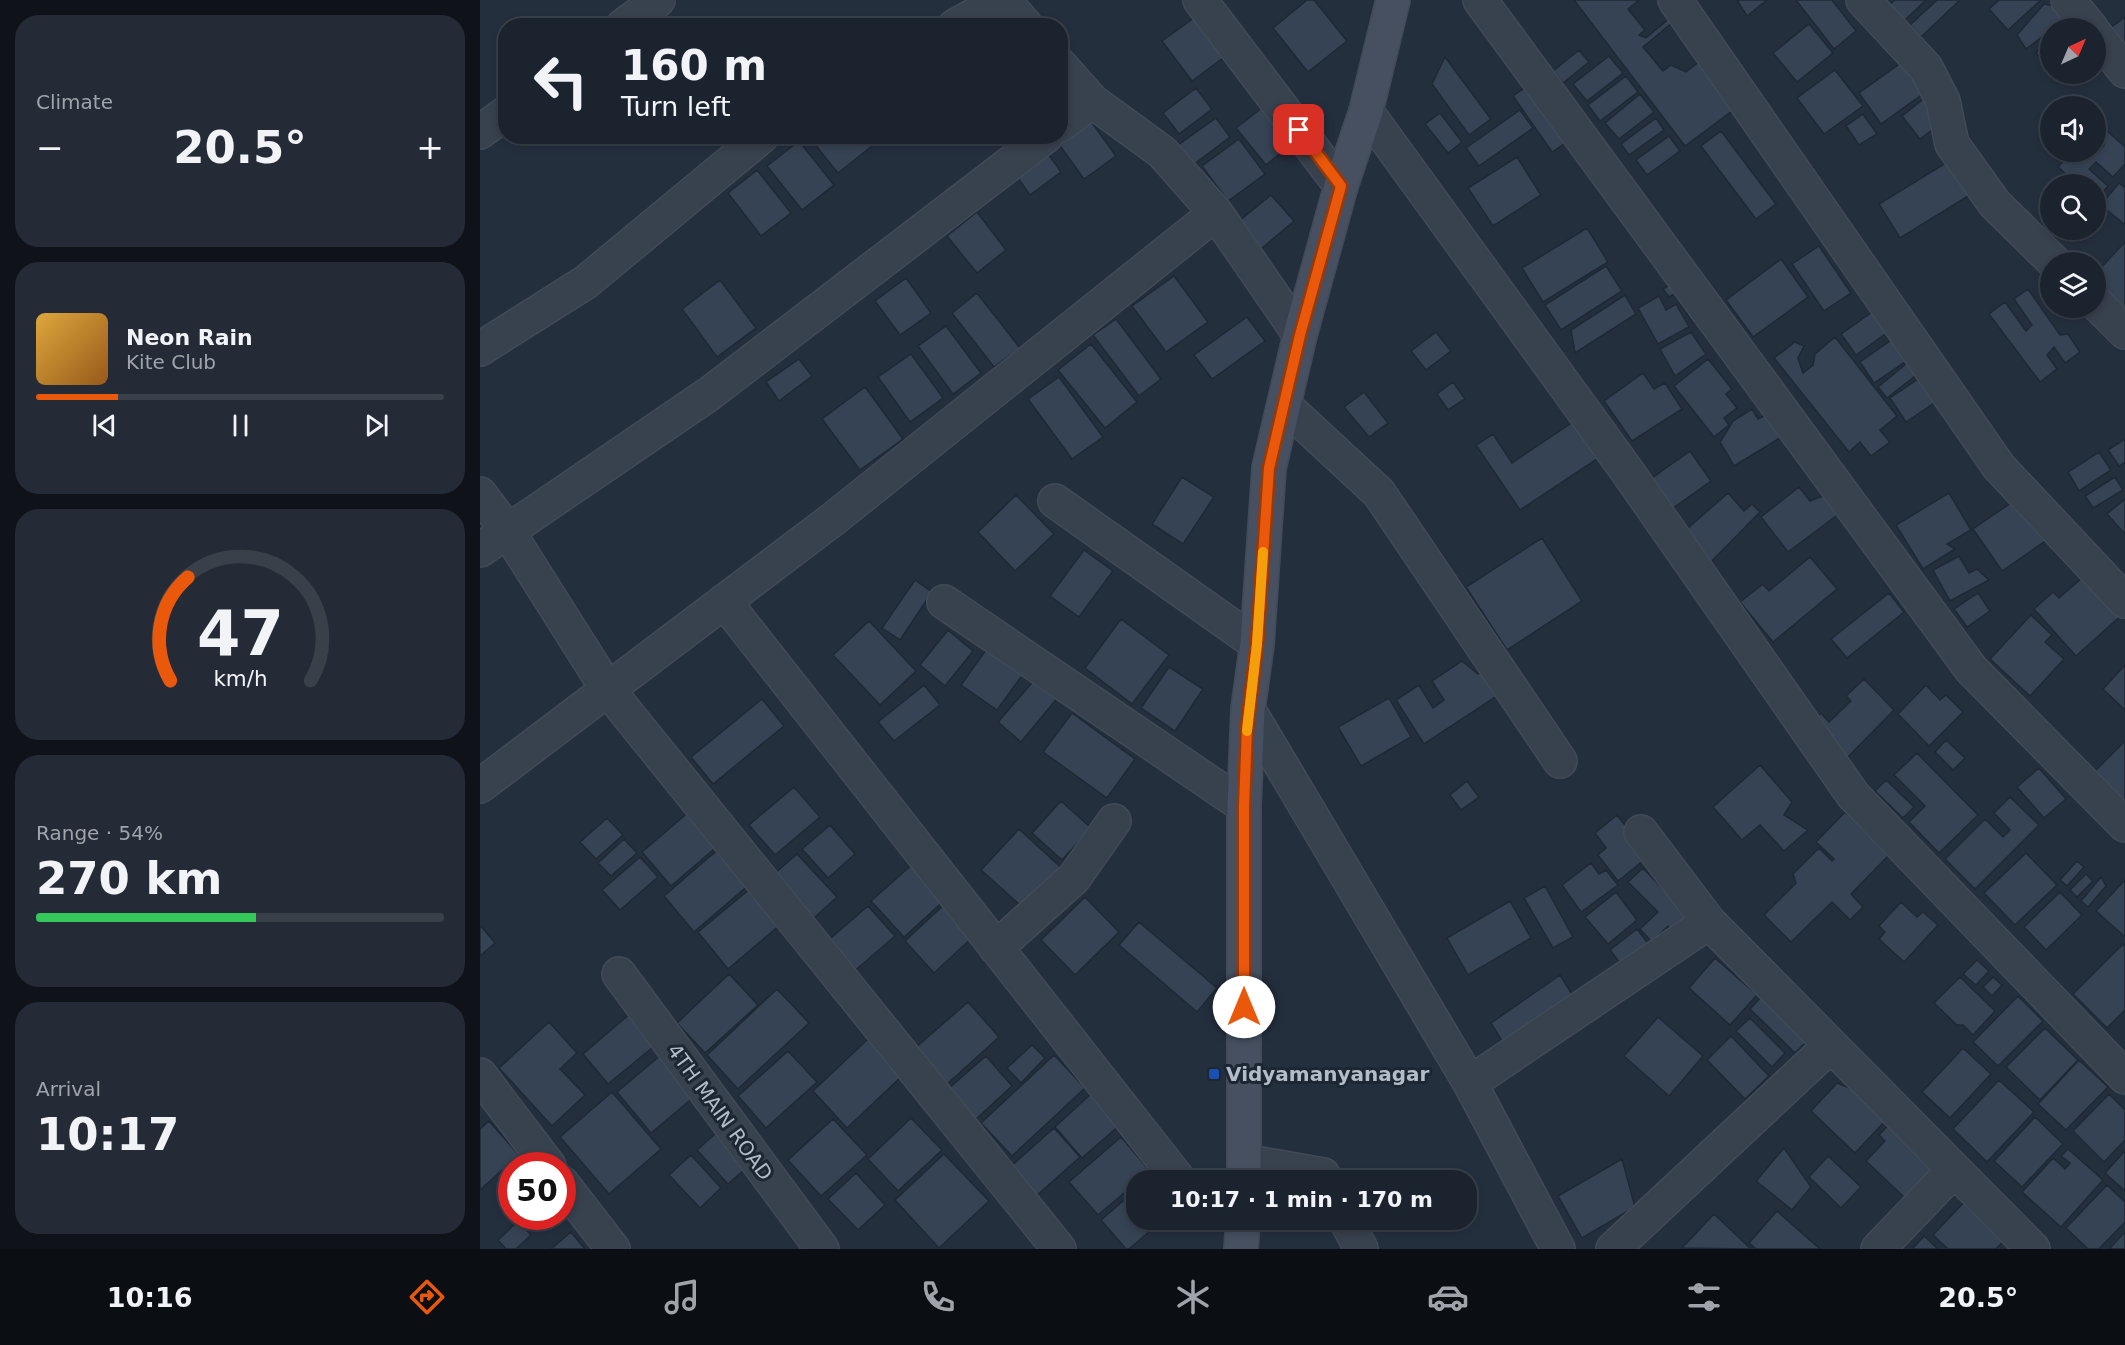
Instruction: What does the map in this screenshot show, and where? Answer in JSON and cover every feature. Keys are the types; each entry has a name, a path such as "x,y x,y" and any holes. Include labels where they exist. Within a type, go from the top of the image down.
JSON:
{"main road":[{"path":"1244,1170 1244,806 1248,709 1257,644 1269,468 1300,335 1341,186 1366,111 1393,0"}],"street":[{"path":"634,18 658,0"},
{"path":"970,18 1003,0 1019,18"},
{"path":"1200,0 1341,186"},
{"path":"1480,0 1971,669 2125,825"},
{"path":"1675,0 1999,467 2125,601"},
{"path":"1863,0 1926,68 1943,101 1952,144 1995,204 2044,252"},
{"path":"2068,0 2083,18"},
{"path":"2106,48 2125,72"},
{"path":"1068,74 1092,101 1162,152 1216,213 1300,335"},
{"path":"1068,119 1092,101"},
{"path":"1366,111 1627,471 1853,795 2125,1077"},
{"path":"480,132 498,119"},
{"path":"480,349 586,282 752,144"},
{"path":"480,550 709,394 1036,144"},
{"path":"480,786 832,520 1216,213"},
{"path":"2106,313 2125,332"},
{"path":"1284,405 1379,493 1560,761"},
{"path":"480,494 507,530 608,690 1059,1249"},
{"path":"1054,501 1257,644"},
{"path":"724,601 1171,1170"},
{"path":"944,602 1244,806"},
{"path":"1248,709 1470,1083 1558,1249"},
{"path":"996,948 1074,878 1114,821"},
{"path":"1641,832 1709,921 2033,1249"},
{"path":"1470,1083 1709,921"},
{"name":"4TH MAIN ROAD","path":"619,974 822,1249"},
{"path":"1613,1249 1831,1045"},
{"path":"480,1075 538,1152"},
{"path":"1878,1249 1954,1170"},
{"path":"576,1201 613,1249"},
{"path":"1351,1230 1361,1249"}],"building":[{"path":"1307,0 1314,0 1347,41 1308,72 1273,28"},
{"path":"1574,0 1639,0 1628,9 1645,30 1639,35 1646,38 1676,13 1679,17 1643,47 1663,71 1671,65 1686,72 1704,58 1740,105 1685,146"},
{"path":"1737,0 1767,0 1747,16"},
{"path":"1796,0 1832,0 1856,31 1834,49"},
{"path":"1895,0 1926,0 1904,21 1889,5"},
{"path":"1937,0 1960,0 1921,37 1910,25"},
{"path":"1999,0 2041,0 2008,30 1989,9"},
{"path":"2044,4 2060,7 2069,18 2040,18 2040,38 2026,49 2017,35"},
{"path":"1198,15 1227,55 1192,81 1162,41"},
{"path":"2125,17 2125,64 2106,39 2106,31"},
{"path":"1809,24 1833,53 1797,82 1773,53"},
{"path":"1579,50 1589,62 1563,83 1553,71"},
{"path":"1609,56 1623,73 1587,101 1573,84"},
{"path":"1445,57 1491,119 1469,135 1432,84"},
{"path":"1905,60 1927,91 1881,124 1859,93"},
{"path":"1835,70 1863,106 1824,134 1797,98"},
{"path":"1626,76 1638,92 1600,121 1588,105"},
{"path":"1536,80 1574,137 1552,152 1513,96"},
{"path":"1196,88 1212,109 1179,134 1163,113"},
{"path":"1640,94 1654,112 1619,139 1605,123"},
{"path":"1926,97 1945,120 1920,139 1902,116"},
{"path":"1263,107 1293,143 1266,165 1236,128"},
{"path":"1520,110 1533,128 1479,166 1466,148"},
{"path":"1440,113 1462,142 1448,153 1425,124"},
{"path":"1863,114 1877,134 1859,145 1846,126"},
{"path":"1216,118 1230,137 1193,165 1178,145"},
{"path":"1656,118 1664,130 1629,155 1621,144"},
{"path":"1090,120 1116,156 1084,179 1059,144 1068,144 1068,136"},
{"path":"2106,130 2125,147 2125,164 2113,177 2096,162 2106,162"},
{"path":"1721,131 1776,204 1756,219 1701,146"},
{"path":"1669,136 1680,151 1647,175 1636,160"},
{"path":"1239,139 1265,174 1228,201 1202,166"},
{"path":"795,144 801,144 834,185 802,210 767,166"},
{"path":"814,144 870,144 872,146 838,173"},
{"path":"1049,155 1061,172 1030,195 1018,178"},
{"path":"1517,157 1541,195 1493,226 1468,188"},
{"path":"1949,161 1970,195 1900,238 1879,204"},
{"path":"2062,162 2096,162 2089,169 2095,174 2066,174 2058,167"},
{"path":"757,170 791,213 761,236 728,193"},
{"path":"2119,183 2125,188 2125,225 2106,209 2106,199"},
{"path":"1271,195 1294,221 1261,249 1238,222"},
{"path":"977,212 1006,250 977,273 947,236"},
{"path":"1587,228 1608,262 1543,302 1522,268"},
{"path":"2125,242 2125,310 2123,312 2106,296 2106,262"},
{"path":"1819,246 1851,293 1824,311 1792,264"},
{"path":"1781,259 1808,297 1753,337 1726,300"},
{"path":"1606,266 1622,291 1561,330 1545,305"},
{"path":"1174,276 1208,322 1166,352 1132,306"},
{"path":"906,278 931,313 900,335 875,301"},
{"path":"1681,278 1706,313 1693,323 1674,294 1669,297 1663,289"},
{"path":"720,280 756,328 717,357 682,309"},
{"path":"2028,289 2040,306 2040,318 2048,318 2060,335 2068,334 2080,352 2065,363 2054,347 2047,355 2057,369 2040,382 1989,314 2005,302 2026,331 2032,325 2014,299"},
{"path":"977,293 1020,348 994,367 952,313"},
{"path":"1625,295 1636,314 1575,353 1571,330"},
{"path":"1659,296 1666,310 1676,304 1689,327 1658,344 1638,308"},
{"path":"1881,306 1895,327 1856,355 1841,334"},
{"path":"1247,317 1265,341 1212,379 1194,355"},
{"path":"1116,319 1161,379 1139,396 1093,335"},
{"path":"946,326 981,373 953,394 918,346"},
{"path":"1436,332 1451,351 1426,370 1411,351"},
{"path":"1691,332 1706,354 1675,376 1660,349"},
{"path":"1900,334 1915,355 1874,383 1860,362"},
{"path":"1835,337 1897,416 1880,430 1890,442 1871,456 1860,442 1849,452 1774,358 1795,342 1804,346 1798,358 1803,373 1813,365 1815,354"},
{"path":"1091,344 1137,402 1105,428 1058,370"},
{"path":"911,354 943,398 910,422 878,377"},
{"path":"799,359 812,376 779,401 766,382"},
{"path":"1708,359 1732,389 1726,394 1737,408 1724,418 1729,425 1714,437 1674,386"},
{"path":"1911,360 1920,372 1887,398 1878,387"},
{"path":"1643,373 1654,389 1665,383 1682,409 1632,441 1604,401"},
{"path":"1927,373 1943,397 1906,422 1890,398"},
{"path":"1059,377 1103,437 1072,459 1028,399"},
{"path":"1453,382 1465,399 1448,410 1437,394"},
{"path":"865,387 903,439 860,470 822,419"},
{"path":"1364,392 1388,423 1369,437 1344,407"},
{"path":"1752,409 1758,419 1766,415 1780,438 1734,466 1720,442 1733,421"},
{"path":"1573,422 1597,459 1520,510 1476,445 1493,434 1512,463"},
{"path":"2125,439 2125,462 2119,466 2108,450"},
{"path":"1690,451 1711,481 1669,511 1648,481"},
{"path":"2099,452 2111,470 2079,491 2068,472"},
{"path":"1182,477 1214,497 1183,544 1152,524"},
{"path":"2115,477 2123,490 2093,508 2085,496"},
{"path":"1799,487 1810,501 1825,495 1844,510 1788,552 1761,517"},
{"path":"1728,493 1744,511 1752,504 1760,512 1707,566 1680,535"},
{"path":"1949,493 1971,530 1947,544 1955,549 1923,569 1896,525"},
{"path":"1016,495 1054,534 1015,571 978,532"},
{"path":"2018,498 2054,535 2002,571 1973,529"},
{"path":"2125,499 2125,534 2107,514"},
{"path":"1542,538 1582,601 1507,650 1466,587"},
{"path":"1084,550 1113,571 1079,617 1050,596"},
{"path":"1959,556 1969,573 1977,569 1989,580 1950,601 1933,570"},
{"path":"1810,557 1837,589 1773,642 1740,602 1763,584 1769,591"},
{"path":"2083,577 2125,612 2076,656 2034,609 2053,592 2059,598"},
{"path":"915,580 932,592 900,640 882,628"},
{"path":"1889,593 1904,612 1847,658 1831,639"},
{"path":"1978,593 1990,611 1967,627 1954,609"},
{"path":"2031,615 2052,635 2045,642 2064,659 2030,696 1990,659"},
{"path":"1121,619 1169,655 1132,704 1085,668"},
{"path":"869,621 916,671 880,705 833,655"},
{"path":"948,630 973,651 945,686 920,665"},
{"path":"993,640 1029,666 997,710 961,685"},
{"path":"1462,661 1478,674 1483,669 1500,694 1424,744 1396,700 1419,685 1433,708 1444,700 1432,681"},
{"path":"2125,665 2125,710 2103,689"},
{"path":"1169,667 1203,689 1175,731 1141,708"},
{"path":"1037,677 1059,696 1021,742 998,722"},
{"path":"1864,679 1894,710 1844,761 1809,725 1821,713 1829,722 1851,701 1846,696"},
{"path":"924,685 940,705 894,741 878,722"},
{"path":"1926,685 1940,700 1946,695 1963,712 1929,746 1898,714"},
{"path":"1389,698 1411,737 1361,766 1338,727"},
{"path":"762,699 784,726 713,784 691,757"},
{"path":"1072,713 1135,759 1107,798 1043,752"},
{"path":"1946,740 1965,758 1953,770 1935,752"},
{"path":"2125,741 2125,810 2090,776"},
{"path":"1917,753 1978,815 1939,853 1909,822 1925,806 1894,775"},
{"path":"1760,765 1792,802 1784,815 1808,830 1784,851 1760,825 1742,840 1713,807"},
{"path":"2039,768 2066,799 2044,818 2017,787"},
{"path":"1886,780 1914,807 1903,818 1875,791"},
{"path":"1467,781 1479,797 1461,810 1450,795"},
{"path":"794,787 820,817 775,855 749,825"},
{"path":"2010,797 2039,825 1975,889 1945,859 1985,819 2003,837 2010,830 1994,813"},
{"path":"1061,801 1091,828 1062,860 1032,833"},
{"path":"691,810 720,844 671,886 642,852"},
{"path":"1845,812 1889,855 1851,894 1863,907 1850,920 1832,902 1791,942 1764,915 1796,883 1793,874 1819,848 1832,861 1834,859 1816,842"},
{"path":"1617,815 1649,856 1618,881 1598,855 1606,848 1595,833"},
{"path":"607,818 623,835 596,859 580,842"},
{"path":"830,825 855,854 828,878 802,849"},
{"path":"1019,829 1068,874 1031,915 981,870"},
{"path":"624,839 637,853 611,876 598,863"},
{"path":"721,847 752,882 694,932 664,896"},
{"path":"2026,853 2057,885 2015,925 1984,893"},
{"path":"797,854 837,897 814,918 774,874"},
{"path":"640,857 658,877 620,910 602,890"},
{"path":"2077,861 2084,867 2067,886 2060,880"},
{"path":"915,862 946,899 904,937 871,901"},
{"path":"1591,863 1599,874 1606,870 1618,885 1581,912 1562,885"},
{"path":"1643,868 1679,906 1698,910 1674,933 1668,926 1652,942 1640,929 1658,912 1628,882"},
{"path":"2086,874 2093,881 2077,897 2070,890"},
{"path":"2101,877 2106,886 2088,907 2081,901"},
{"path":"2125,880 2125,937 2096,911"},
{"path":"1545,886 1573,937 1553,948 1524,898"},
{"path":"751,888 781,924 728,969 698,932"},
{"path":"1616,892 1637,920 1608,944 1585,917"},
{"path":"2060,892 2082,915 2046,950 2024,927"},
{"path":"1085,897 1119,932 1075,975 1041,940"},
{"path":"948,901 977,933 934,973 905,941"},
{"path":"1510,901 1531,938 1468,975 1447,938"},
{"path":"1901,902 1917,917 1923,912 1938,925 1904,962 1879,939 1885,932 1879,926"},
{"path":"868,906 895,936 851,974 824,944"},
{"path":"1139,922 1217,988 1197,1012 1119,945"},
{"path":"480,925 495,943 480,956"},
{"path":"1637,929 1653,950 1626,971 1610,950"},
{"path":"2123,944 2125,947 2125,1010 2107,1028 2073,994"},
{"path":"1715,958 1757,995 1730,1025 1689,988"},
{"path":"1977,960 1989,971 1976,985 1963,974"},
{"path":"729,974 758,1005 705,1053 677,1023"},
{"path":"1560,975 1575,999 1505,1046 1491,1023"},
{"path":"1960,977 1995,1011 1973,1035 1963,1025 1957,1025 1934,1003"},
{"path":"1993,977 2002,985 1992,996 1983,987"},
{"path":"777,989 809,1023 738,1089 707,1055"},
{"path":"1762,996 1807,1041 1795,1053 1750,1009"},
{"path":"2018,996 2043,1021 1998,1066 1973,1042"},
{"path":"968,1002 999,1037 946,1085 914,1049"},
{"path":"632,1012 658,1043 608,1084 583,1054"},
{"path":"1658,1017 1703,1056 1669,1096 1624,1056"},
{"path":"1750,1018 1785,1053 1772,1067 1736,1031"},
{"path":"549,1022 577,1053 560,1069 585,1095 552,1126 499,1068"},
{"path":"2045,1028 2078,1060 2040,1100 2006,1067"},
{"path":"1731,1036 1769,1076 1745,1099 1707,1060"},
{"path":"868,1039 902,1076 847,1128 813,1091"},
{"path":"1032,1045 1045,1058 1021,1083 1007,1068"},
{"path":"1963,1048 1991,1074 1950,1118 1922,1092"},
{"path":"667,1050 701,1091 651,1133 617,1092"},
{"path":"788,1051 817,1082 766,1128 738,1096"},
{"path":"1054,1055 1085,1088 1012,1156 981,1123"},
{"path":"986,1056 1012,1086 975,1120 948,1089"},
{"path":"2079,1060 2108,1087 2066,1130 2038,1104"},
{"path":"1999,1080 2034,1112 1987,1162 1953,1129"},
{"path":"1837,1083 1860,1092 1888,1118 1855,1153 1811,1111"},
{"path":"612,1092 661,1149 609,1194 576,1156 576,1152 573,1152 560,1137"},
{"path":"1093,1092 1121,1124 1082,1158 1055,1127"},
{"path":"2109,1094 2125,1110 2125,1140 2104,1162 2073,1131"},
{"path":"2035,1117 2063,1144 2022,1187 1994,1161"},
{"path":"911,1118 942,1150 898,1191 868,1159"},
{"path":"833,1119 867,1155 821,1196 788,1160"},
{"path":"489,1121 516,1152 498,1152 498,1174 480,1190 480,1129"},
{"path":"1892,1121 1937,1163 1905,1198 1866,1161 1885,1141 1879,1135"},
{"path":"723,1127 753,1162 728,1184 697,1150"},
{"path":"1054,1128 1080,1157 1035,1197 1009,1168"},
{"path":"1121,1137 1149,1170 1126,1170 1126,1191 1098,1215 1069,1182"},
{"path":"1784,1148 1811,1187 1792,1210 1756,1181"},
{"path":"2068,1149 2103,1180 2061,1227 2022,1192 2053,1158 2065,1169 2070,1163 2061,1156"},
{"path":"2125,1151 2125,1191 2105,1173"},
{"path":"944,1154 989,1201 939,1248 895,1200"},
{"path":"691,1155 721,1188 700,1208 669,1175"},
{"path":"1828,1156 1861,1187 1841,1208 1809,1177"},
{"path":"1622,1159 1635,1207 1582,1238 1558,1196"},
{"path":"856,1173 885,1205 858,1230 828,1199"},
{"path":"2107,1185 2125,1202 2125,1222 2099,1249 2088,1249 2066,1228"},
{"path":"1126,1198 1126,1230 1151,1230 1129,1249 1126,1249 1101,1220"},
{"path":"1967,1199 2007,1237 1996,1249 1948,1249 1933,1235"},
{"path":"1777,1211 1820,1249 1756,1249 1749,1243"},
{"path":"1714,1214 1751,1249 1682,1248"},
{"path":"509,1230 526,1230 531,1235 516,1249 506,1249 498,1240"},
{"path":"571,1232 585,1249 551,1249"},
{"path":"2125,1232 2125,1249 2109,1249"},
{"path":"1924,1236 1938,1249 1912,1249"}],"slow traffic":[{"path":"1247,731 1257,644 1263,552"}],"place":[{"name":"Vidyamanyanagar","path":"1214,1074"}],"route":[{"path":"1244,1007 1244,806 1247,728 1257,644 1269,468 1300,335 1341,186 1299,130"}]}
